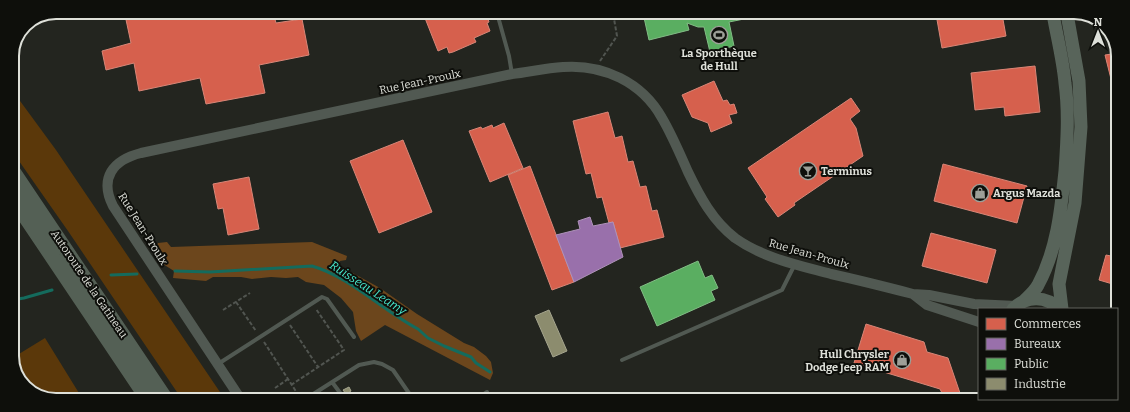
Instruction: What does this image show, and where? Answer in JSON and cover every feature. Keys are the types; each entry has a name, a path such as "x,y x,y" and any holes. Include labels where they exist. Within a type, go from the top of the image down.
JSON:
{"highway":[{"name":"Autoroute de la Gatineau","path":"19,180 162,393"},
{"name":"Autoroute de la Gatineau","path":"19,206 144,393"}],"main road":[{"path":"1018,305 1038,286 1047,267 1058,226 1062,197 1066,150 1066,83 1054,19"},
{"path":"1061,308 1059,284 1075,204 1081,127 1079,81 1068,19"},
{"path":"1018,305 1035,299 1045,300 1055,304 1060,308"}],"street":[{"name":"Rue Jean-Proulx","path":"237,393 124,225 111,202 107,184 110,173 116,165 124,159 141,153 512,74 558,67 581,67 607,71 628,82 645,96 662,117 700,197 706,206 719,223 736,238 760,252 795,264 913,294 929,295 974,304 1018,305"},
{"name":"Rue Jean-Proulx","path":"913,294 927,305 978,322"}],"lane":[{"path":"499,19 512,74"},
{"path":"622,360 782,290 795,264"},
{"path":"217,364 322,297 327,299 354,337"},
{"path":"315,393 359,365 370,362 386,366 396,373 410,393"},
{"path":"332,382 340,393"}],"path":[{"path":"600,60 617,36 614,19"},
{"path":"223,310 250,294"},
{"path":"236,302 256,331"},
{"path":"291,384 344,350 315,308"},
{"path":"290,325 318,367"},
{"path":"263,342 297,393"},
{"path":"302,372 305,376"},
{"path":"275,388 288,379"}],"shaded area":[{"path":"19,100 56,150 221,393 178,393 19,161"},
{"path":"167,242 171,247 312,242 347,256 346,260 340,261 340,266 380,288 417,314 464,343 474,347 491,362 493,373 490,380 385,325 361,341 356,331 353,312 341,298 324,285 306,282 298,277 252,279 241,277 213,277 206,281 173,278 174,271 163,264 155,251 158,243"},
{"path":"45,338 79,393 56,393 44,391 36,387 27,378 22,370 19,354"}],"building: Commerces":[{"path":"126,19 275,19 276,23 302,19 309,55 259,65 265,93 206,104 200,78 139,91 134,63 106,70 102,51 131,43"},
{"path":"425,19 488,19 489,22 487,23 490,31 474,38 476,42 449,53 447,47 438,51"},
{"path":"937,19 1003,19 1006,36 942,48"},
{"path":"1111,54 1111,79 1105,55"},
{"path":"1035,66 1040,112 1005,116 1004,107 975,110 971,73"},
{"path":"714,81 723,101 727,100 730,105 734,104 737,113 729,115 732,123 711,132 708,123 692,117 682,95"},
{"path":"851,98 860,111 850,119 856,128 863,156 794,203 795,205 778,217 765,199 767,197 748,168"},
{"path":"608,112 615,138 622,136 628,162 633,161 640,187 646,186 652,211 657,210 664,237 620,248 613,222 609,223 602,197 597,198 591,173 586,174 573,121"},
{"path":"504,123 523,168 490,182 469,131 481,127 482,129 492,125 493,128"},
{"path":"403,140 432,212 379,233 350,161"},
{"name":"Argus Mazda","path":"943,164 1027,186 1017,223 934,201"},
{"path":"530,166 574,282 552,290 508,175"},
{"path":"249,177 259,229 228,235 223,208 218,209 213,184"},
{"path":"931,233 996,250 987,283 922,266"},
{"path":"1106,255 1111,256 1111,284 1099,280"},
{"name":"Hull Chrysler Dodge Jeep RAM","path":"866,324 924,342 927,352 948,358 960,393 942,393 940,389 854,363"}],"building: Bureaux":[{"path":"590,217 593,226 613,222 623,257 574,282 556,235 580,229 578,221"}],"building: Public":[{"name":"La Sporthèque de Hull","path":"644,19 744,19 729,22 734,46 710,52 704,27 698,27 687,23 689,30 649,40"},
{"path":"698,261 705,278 712,275 718,288 711,291 715,300 657,326 640,287"}],"building: Industrie":[{"path":"549,310 567,351 553,357 535,316"},
{"path":"349,387 351,391 345,393 343,390"}],"waterway":[{"name":"Ruisseau Leamy","path":"175,271 210,272 312,266 340,278 418,329 428,338 471,357 476,363 490,372"},
{"name":"Ruisseau Leamy","path":"111,275 137,274"},
{"name":"Ruisseau Leamy","path":"19,299 52,290"}],"place":[{"name":"La Sporthèque de Hull","path":"719,35"},
{"name":"Terminus","path":"808,171"},
{"name":"Argus Mazda","path":"980,193"},
{"name":"Hull Chrysler Dodge Jeep RAM","path":"902,360"}]}
